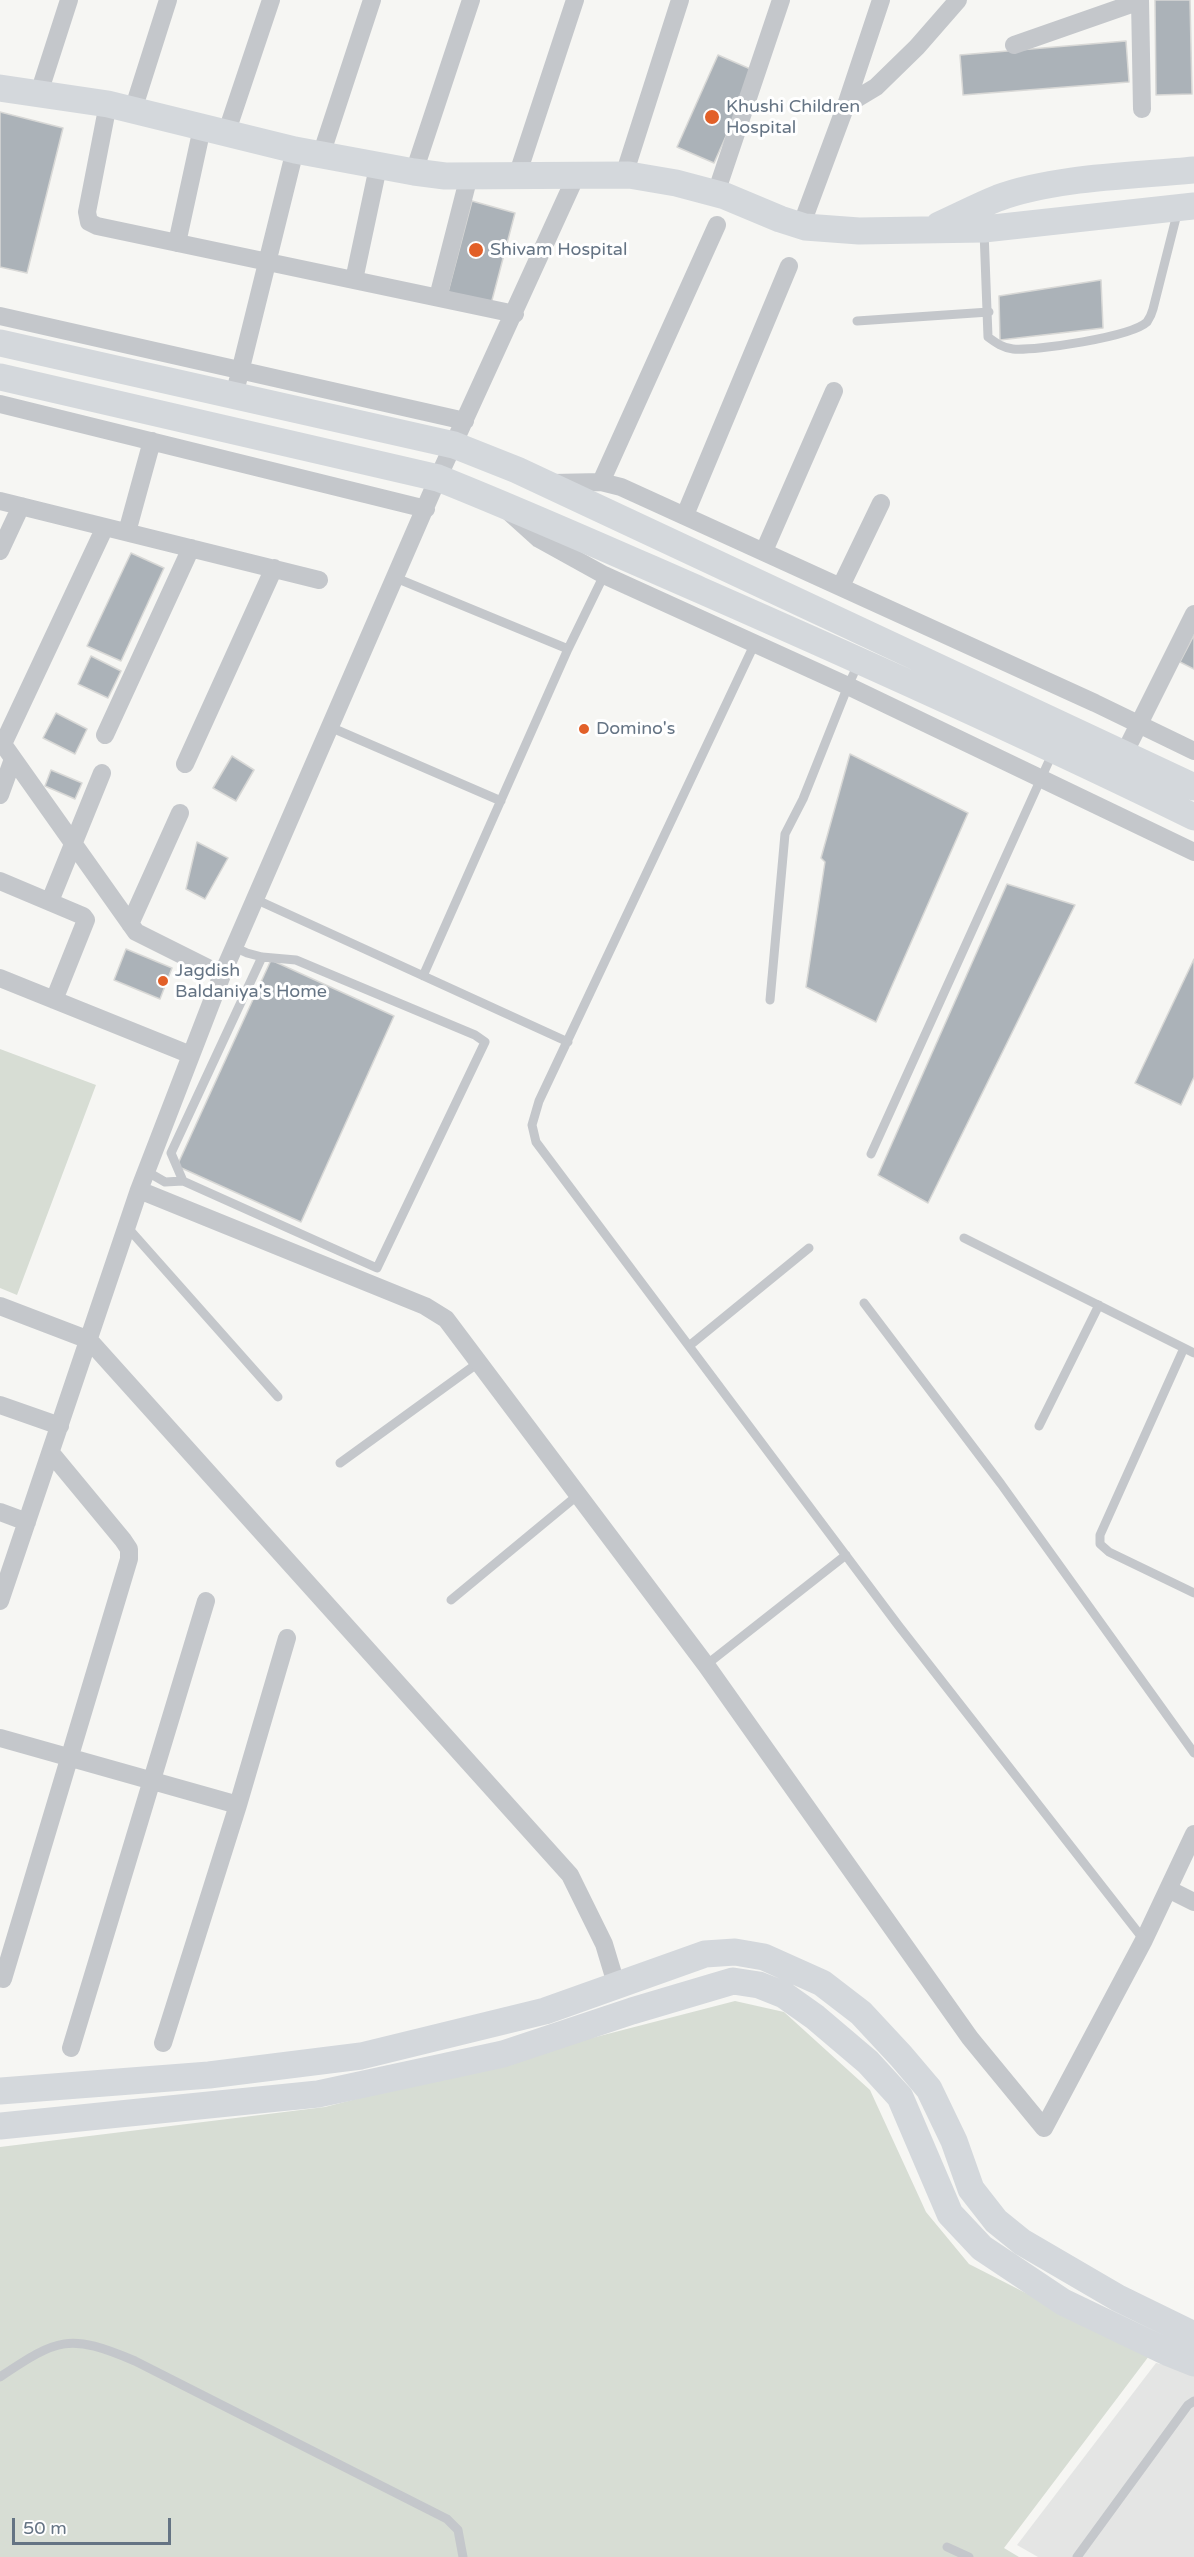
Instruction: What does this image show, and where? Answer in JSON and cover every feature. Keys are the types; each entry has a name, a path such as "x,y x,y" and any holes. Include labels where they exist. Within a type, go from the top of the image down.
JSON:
{"street":[{"path":"39,93 69,0"},
{"path":"168,0 121,107 87,212 89,222 97,226 515,314"},
{"path":"177,243 214,131 271,0"},
{"path":"234,396 268,262 308,153 372,0"},
{"path":"414,172 471,0"},
{"path":"517,176 575,0"},
{"path":"624,175 680,0"},
{"path":"716,193 781,0"},
{"path":"801,226 846,105 881,0"},
{"path":"846,105 876,87 917,47 958,0"},
{"path":"1014,45 1140,0 1142,109"},
{"path":"0,88 121,107 308,153 378,167 469,176 624,175 676,183 716,193 801,226 859,231 984,229 1186,207"},
{"path":"354,280 378,167"},
{"path":"930,229 999,198 1034,188 1194,170"},
{"path":"438,297 469,176"},
{"path":"0,1601 139,1190 222,975 438,478 515,314 576,176"},
{"path":"601,482 717,225"},
{"path":"685,515 789,266"},
{"path":"0,316 465,421"},
{"path":"0,344 454,445 545,483 1194,787"},
{"path":"0,377 438,478 501,503 860,660 1054,749 1194,817"},
{"path":"764,551 834,391"},
{"path":"0,404 426,509"},
{"path":"128,532 152,441"},
{"path":"545,483 601,482 621,487 1194,750"},
{"path":"0,501 319,580"},
{"path":"501,503 539,539 604,575 848,686 1194,852"},
{"path":"841,586 881,503"},
{"path":"0,551 21,506"},
{"path":"0,795 5,748 105,526"},
{"path":"105,735 191,548"},
{"path":"185,764 274,568"},
{"path":"1124,754 1194,614"},
{"path":"5,748 130,924 145,938 222,975"},
{"path":"50,901 102,773"},
{"path":"130,924 180,813"},
{"path":"0,881 50,901 83,916 86,920 54,1000"},
{"path":"0,978 191,1055"},
{"path":"139,1190 425,1306 446,1319 706,1665 970,2038 1044,2128 1144,1940 1194,1834"},
{"path":"0,1306 89,1340 570,1875 604,1944 617,1987"},
{"path":"0,1405 60,1426"},
{"path":"3,1979 129,1559 129,1549 51,1453"},
{"path":"0,1512 27,1522"},
{"path":"71,2048 206,1601"},
{"path":"163,2043 287,1638"},
{"path":"0,1738 238,1804"},
{"path":"1168,1889 1194,1902"},
{"path":"0,2091 230,2073 362,2056 545,2011 705,1954 735,1952 764,1957 822,1983 861,2013 929,2089 954,2141 971,2189 996,2221 1022,2242 1118,2298 1194,2335"},
{"path":"0,2126 318,2094 503,2054 632,2011 733,1981 759,1985 783,1995 815,2017 868,2062 900,2097 950,2214 982,2248 1063,2302 1169,2354 1194,2362"}],"lane":[{"path":"984,229 989,312 988,337 999,346 1014,349 1089,342 1136,328 1147,322 1154,309 1186,207"},
{"path":"857,321 989,312"},
{"path":"423,976 568,649 604,575"},
{"path":"396,578 568,649"},
{"path":"754,643 539,1101 532,1125 536,1142 846,1555 1144,1940"},
{"path":"770,1000 785,834 803,799 860,660"},
{"path":"330,727 501,801"},
{"path":"871,1154 1054,749"},
{"path":"255,899 568,1042"},
{"path":"146,1171 165,1182 183,1181 377,1268 485,1042 475,1035 296,960 262,957 234,947"},
{"path":"183,1181 171,1153 262,957"},
{"path":"128,1228 278,1397"},
{"path":"964,1238 1194,1353"},
{"path":"689,1346 809,1248"},
{"path":"864,1303 1008,1494 1194,1753"},
{"path":"1039,1426 1099,1305"},
{"path":"1184,1348 1100,1535 1100,1544 1108,1552 1194,1593"},
{"path":"340,1463 478,1363"},
{"path":"451,1600 578,1495"},
{"path":"706,1665 846,1555"},
{"path":"0,2377 50,2346 74,2342 102,2347 135,2361 447,2519 458,2530 463,2557"},
{"path":"1077,2557 1188,2405 1194,2401"},
{"path":"946,2547 969,2557"}],"shaded area":[{"path":"0,1049 96,1085 17,1295 0,1288"},
{"path":"735,2001 784,2012 870,2090 926,2212 969,2264 1149,2356 1004,2548 1019,2557 0,2557 0,2147 325,2107"},
{"path":"1156,2363 1194,2371 1194,2557 1038,2557 1017,2545"}],"building":[{"path":"1155,0 1190,0 1192,94 1156,95"},
{"path":"1126,41 1129,82 963,95 960,55"},
{"path":"718,55 755,71 714,163 677,147"},
{"path":"0,112 63,128 27,273 0,267"},
{"path":"472,201 515,213 491,304 448,292"},
{"path":"1101,280 1103,328 1000,340 999,296"},
{"path":"131,553 164,568 121,661 87,646"},
{"path":"1194,635 1194,669 1180,662"},
{"path":"91,656 121,671 108,698 78,684"},
{"path":"56,713 87,729 75,754 43,738"},
{"path":"850,754 968,813 876,1022 806,987 825,862 821,858"},
{"path":"232,756 254,770 236,801 213,788"},
{"path":"51,770 82,783 75,799 45,786"},
{"path":"197,842 228,858 205,899 186,889"},
{"path":"1007,884 1075,905 928,1203 878,1175"},
{"path":"126,949 172,968 160,999 114,980"},
{"path":"1194,959 1194,1077 1181,1105 1135,1083"},
{"path":"271,960 394,1016 301,1222 177,1166"}],"place":[{"name":"Khushi Children Hospital","path":"712,117"},
{"name":"Shivam Hospital","path":"476,250"},
{"name":"Domino's","path":"584,729"},
{"name":"Jagdish Baldaniya's Home","path":"163,981"}]}
